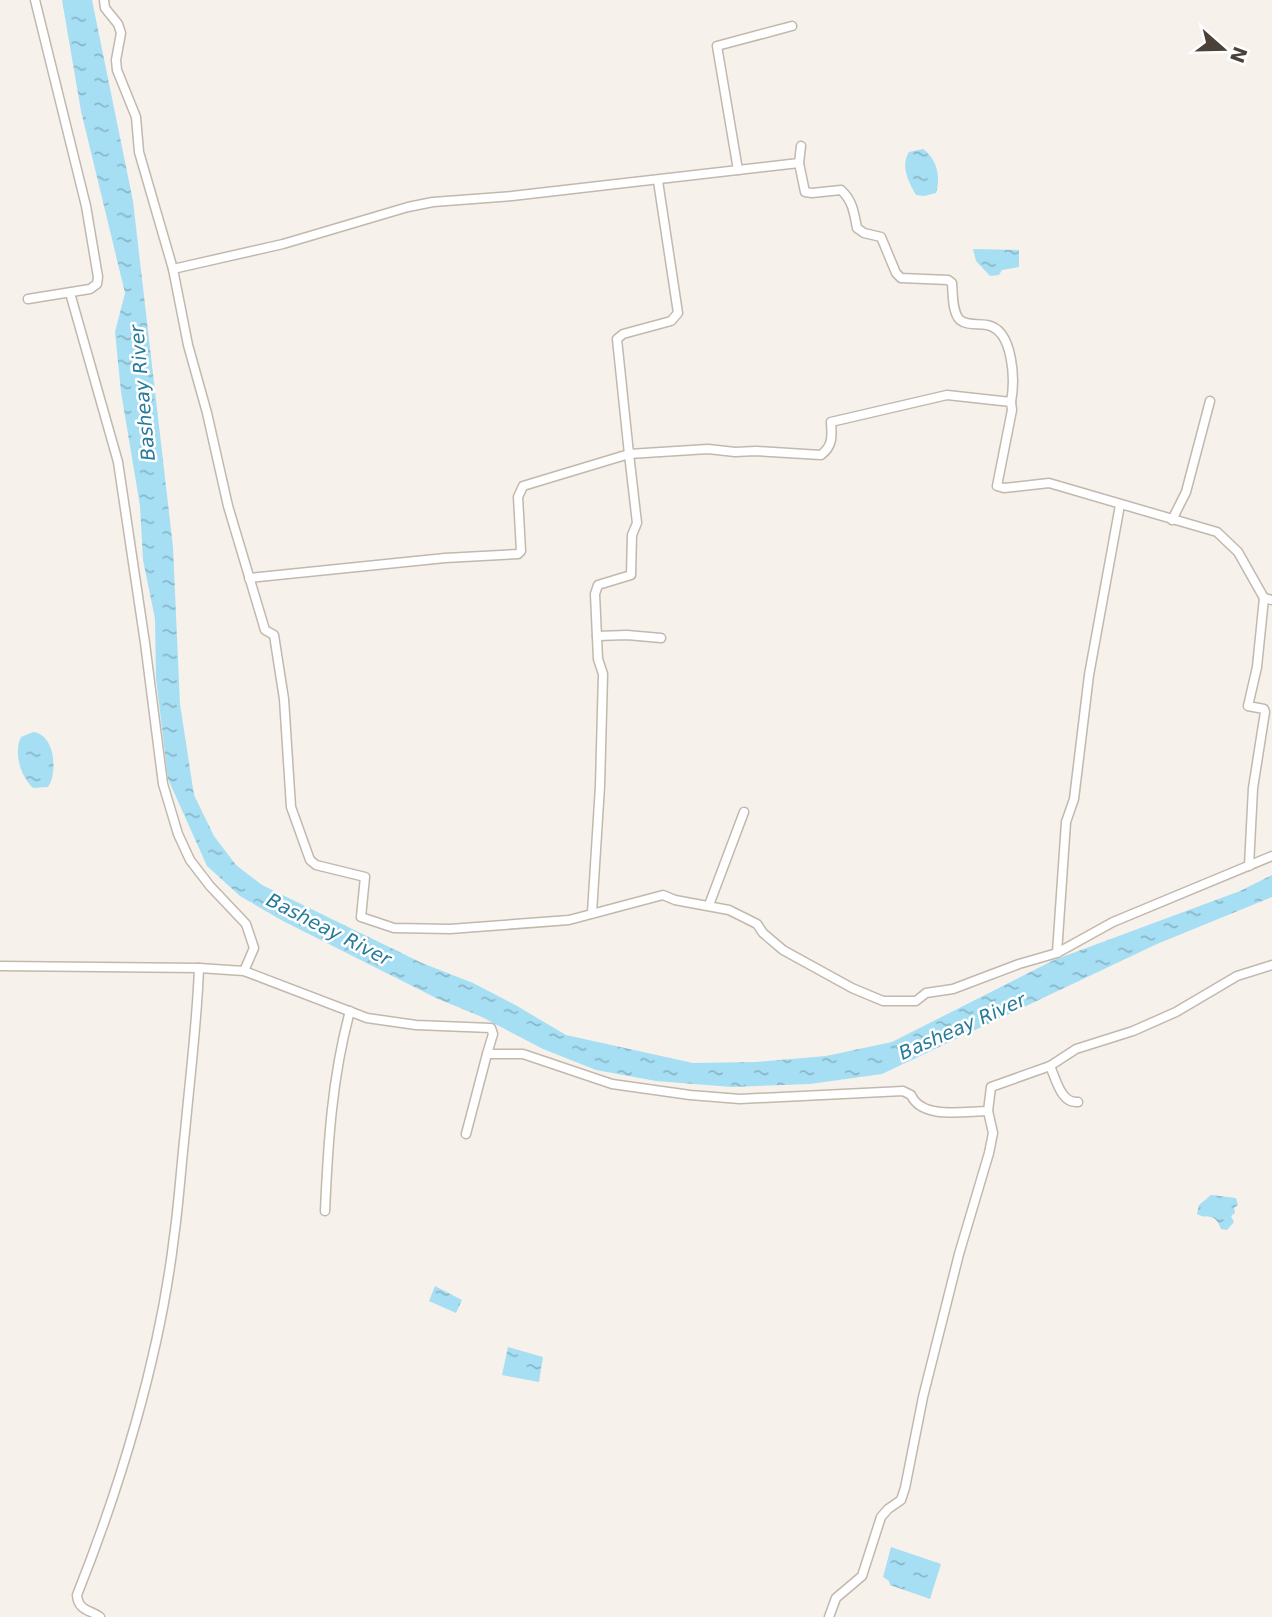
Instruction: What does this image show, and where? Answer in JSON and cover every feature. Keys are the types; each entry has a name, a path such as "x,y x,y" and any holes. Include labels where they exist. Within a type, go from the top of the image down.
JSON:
{"street":[{"path":"28,299 90,289 97,284 98,277 86,206 35,0"},
{"path":"104,0 105,8 118,24 121,33 117,70 136,117 139,152 173,269 188,345 228,506 265,630 274,635 284,699 291,807 310,860 316,865 365,877 361,917 394,928 450,929 569,920 663,895 730,910 757,924 763,933 783,950 852,988 883,1001 916,1001 926,993 953,989 1057,953 1113,922 1272,856"},
{"path":"738,170 717,46 792,26"},
{"path":"802,146 799,163 806,192 812,194 841,190 852,203 858,228 864,233 881,237 896,273 901,278 948,280 952,283 955,311 961,321 967,324 991,325 1003,337 1011,356 1014,385 1012,410 997,486 1004,488 1049,483 1217,532 1238,552 1268,599 1248,706 1264,709 1265,712 1253,788 1249,866"},
{"path":"173,269 284,244 433,202 658,181 799,163"},
{"path":"592,913 603,683 603,674 597,659 596,588 598,585 631,575 632,535 637,523 617,339 623,334 671,321 678,313 658,181"},
{"path":"70,293 118,461 168,804 190,860 246,924 254,948 244,971"},
{"path":"249,578 445,558 518,554 521,551 518,497 523,486 629,454 708,449 821,455 829,449 831,422 947,395 1011,402"},
{"path":"1172,520 1186,492 1210,401"},
{"path":"1057,953 1066,822 1074,799 1091,663 1120,505"},
{"path":"597,635 661,638"},
{"path":"709,905 744,811"},
{"path":"829,1617 836,1598 862,1576 881,1517 901,1500 905,1488 923,1397 959,1254 989,1153 993,1133 988,1111 991,1087 1050,1066 1076,1049 1133,1031 1176,1012 1237,976 1272,965"},
{"path":"0,966 244,971 367,1017 416,1025 491,1028 493,1034 466,1134"},
{"path":"100,1617 82,1608 77,1595 109,1510 147,1376 166,1289 197,1030 199,968"},
{"path":"325,1211 329,1134 339,1049 350,1011"},
{"path":"487,1054 523,1054 612,1084 690,1095 740,1099 903,1091 911,1095 919,1107 937,1112 988,1111"},
{"path":"1050,1066 1065,1098 1072,1103 1078,1102"}],"water":[{"name":"Basheay River","path":"62,0 92,0 133,201 173,547 180,704 194,795 214,836 236,865 262,885 422,963 473,983 566,1035 693,1063 755,1062 826,1056 892,1042 1054,960 1240,891 1272,875 1272,897 1157,944 882,1074 810,1084 732,1087 656,1081 596,1070 543,1049 482,1017 436,998 283,921 240,896 207,866 168,779 156,678 155,619 143,560 140,506 121,392 115,332 125,293 81,111"},
{"path":"923,149 935,163 938,181 936,193 924,196 916,195 905,169 909,152"},
{"path":"973,249 1019,250 1019,267 1002,270 999,275 990,276 976,261"},
{"path":"33,732 46,739 50,747 53,773 48,787 33,788 25,778 18,757 21,737"},
{"path":"1211,1195 1236,1198 1238,1205 1231,1216 1234,1222 1227,1230 1221,1229 1213,1218 1197,1214 1199,1205"},
{"path":"435,1286 462,1300 456,1313 429,1301"},
{"path":"508,1347 543,1357 539,1382 502,1375"},
{"path":"891,1547 941,1564 930,1599 890,1585 883,1577"}]}
